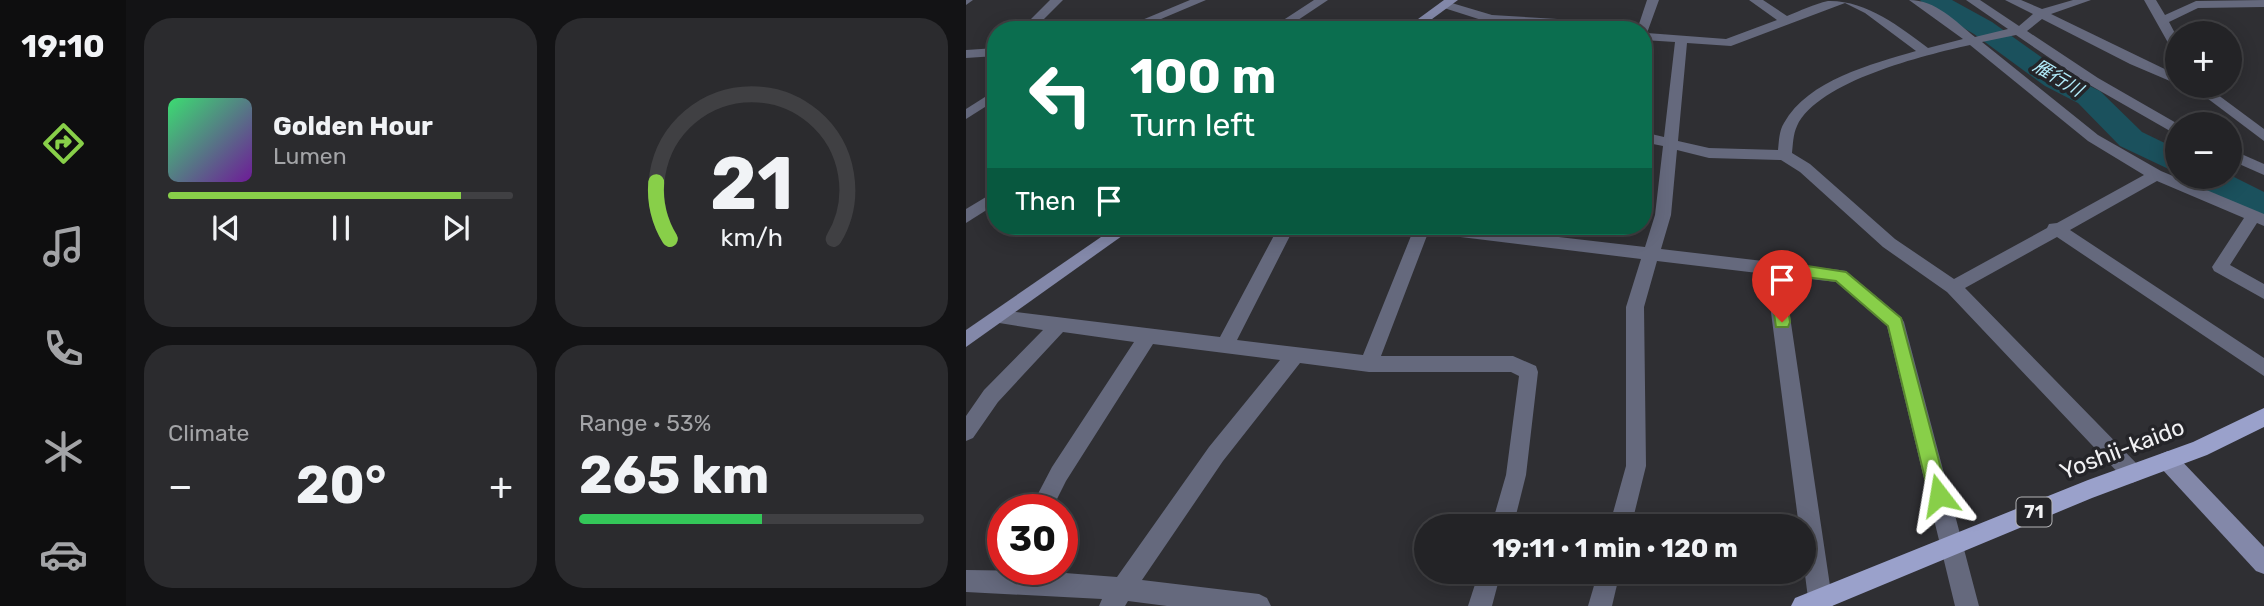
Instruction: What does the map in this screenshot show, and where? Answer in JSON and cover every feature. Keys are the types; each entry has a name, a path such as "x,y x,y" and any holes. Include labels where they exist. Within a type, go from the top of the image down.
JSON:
{"main road":[{"name":"Yoshii-kaido","path":"1815,604 1951,544 2168,461 2246,428 2264,417"}],"street":[{"path":"1035,21 1057,0"},
{"path":"1160,0 1172,11"},
{"path":"1147,21 1200,0"},
{"path":"1288,21 1322,0"},
{"path":"1646,21 1653,0"},
{"path":"1755,0 1786,21"},
{"path":"1652,37 1727,43 1841,0"},
{"path":"1849,0 1868,10 1927,53"},
{"path":"1915,0 1939,14 1974,41 2093,138 2156,175 2259,218 2220,267 2264,292"},
{"path":"1972,0 2021,30 2093,81 2165,124"},
{"path":"2011,0 2165,75"},
{"path":"1784,155 1790,124 1809,104 1862,71 2021,30 2042,13 2085,0"},
{"path":"2136,0 2151,0 2165,26"},
{"path":"1422,21 1448,2 1484,21"},
{"path":"2162,21 2196,5 2264,3"},
{"path":"1623,514 1636,466 1634,307 1663,215 1668,143 1681,40"},
{"path":"966,54 987,53"},
{"path":"2211,98 2264,136"},
{"path":"966,115 987,101"},
{"path":"1652,139 1709,153 1784,155 1805,168 1889,243 1953,287 2132,473"},
{"path":"2242,160 2264,170"},
{"path":"1953,287 2055,228 2156,175"},
{"path":"966,216 987,202"},
{"path":"2055,228 2264,369"},
{"path":"966,340 1115,235"},
{"path":"1225,345 1282,235"},
{"path":"1369,364 1420,235"},
{"path":"1493,235 1840,276 1895,323 1967,606"},
{"path":"1774,267 1815,604"},
{"path":"999,317 1369,364 1513,364 1529,372 1516,475 1506,514"},
{"path":"966,432 990,396 1059,325"},
{"path":"1049,494 1147,336"},
{"path":"1116,598 1216,454 1295,355"},
{"path":"2168,461 2264,563"},
{"path":"966,581 987,577"},
{"path":"1480,606 1486,584"},
{"path":"1600,606 1606,584"},
{"path":"1057,585 1116,598 1259,606"}],"waterway":[{"name":"雁行川","path":"1933,0 1983,28 2055,80 2089,97 2131,139 2165,156"},
{"name":"雁行川","path":"2230,189 2264,206"}],"route":[{"path":"1782,322 1774,267 1840,276 1895,323 1939,495"}]}
